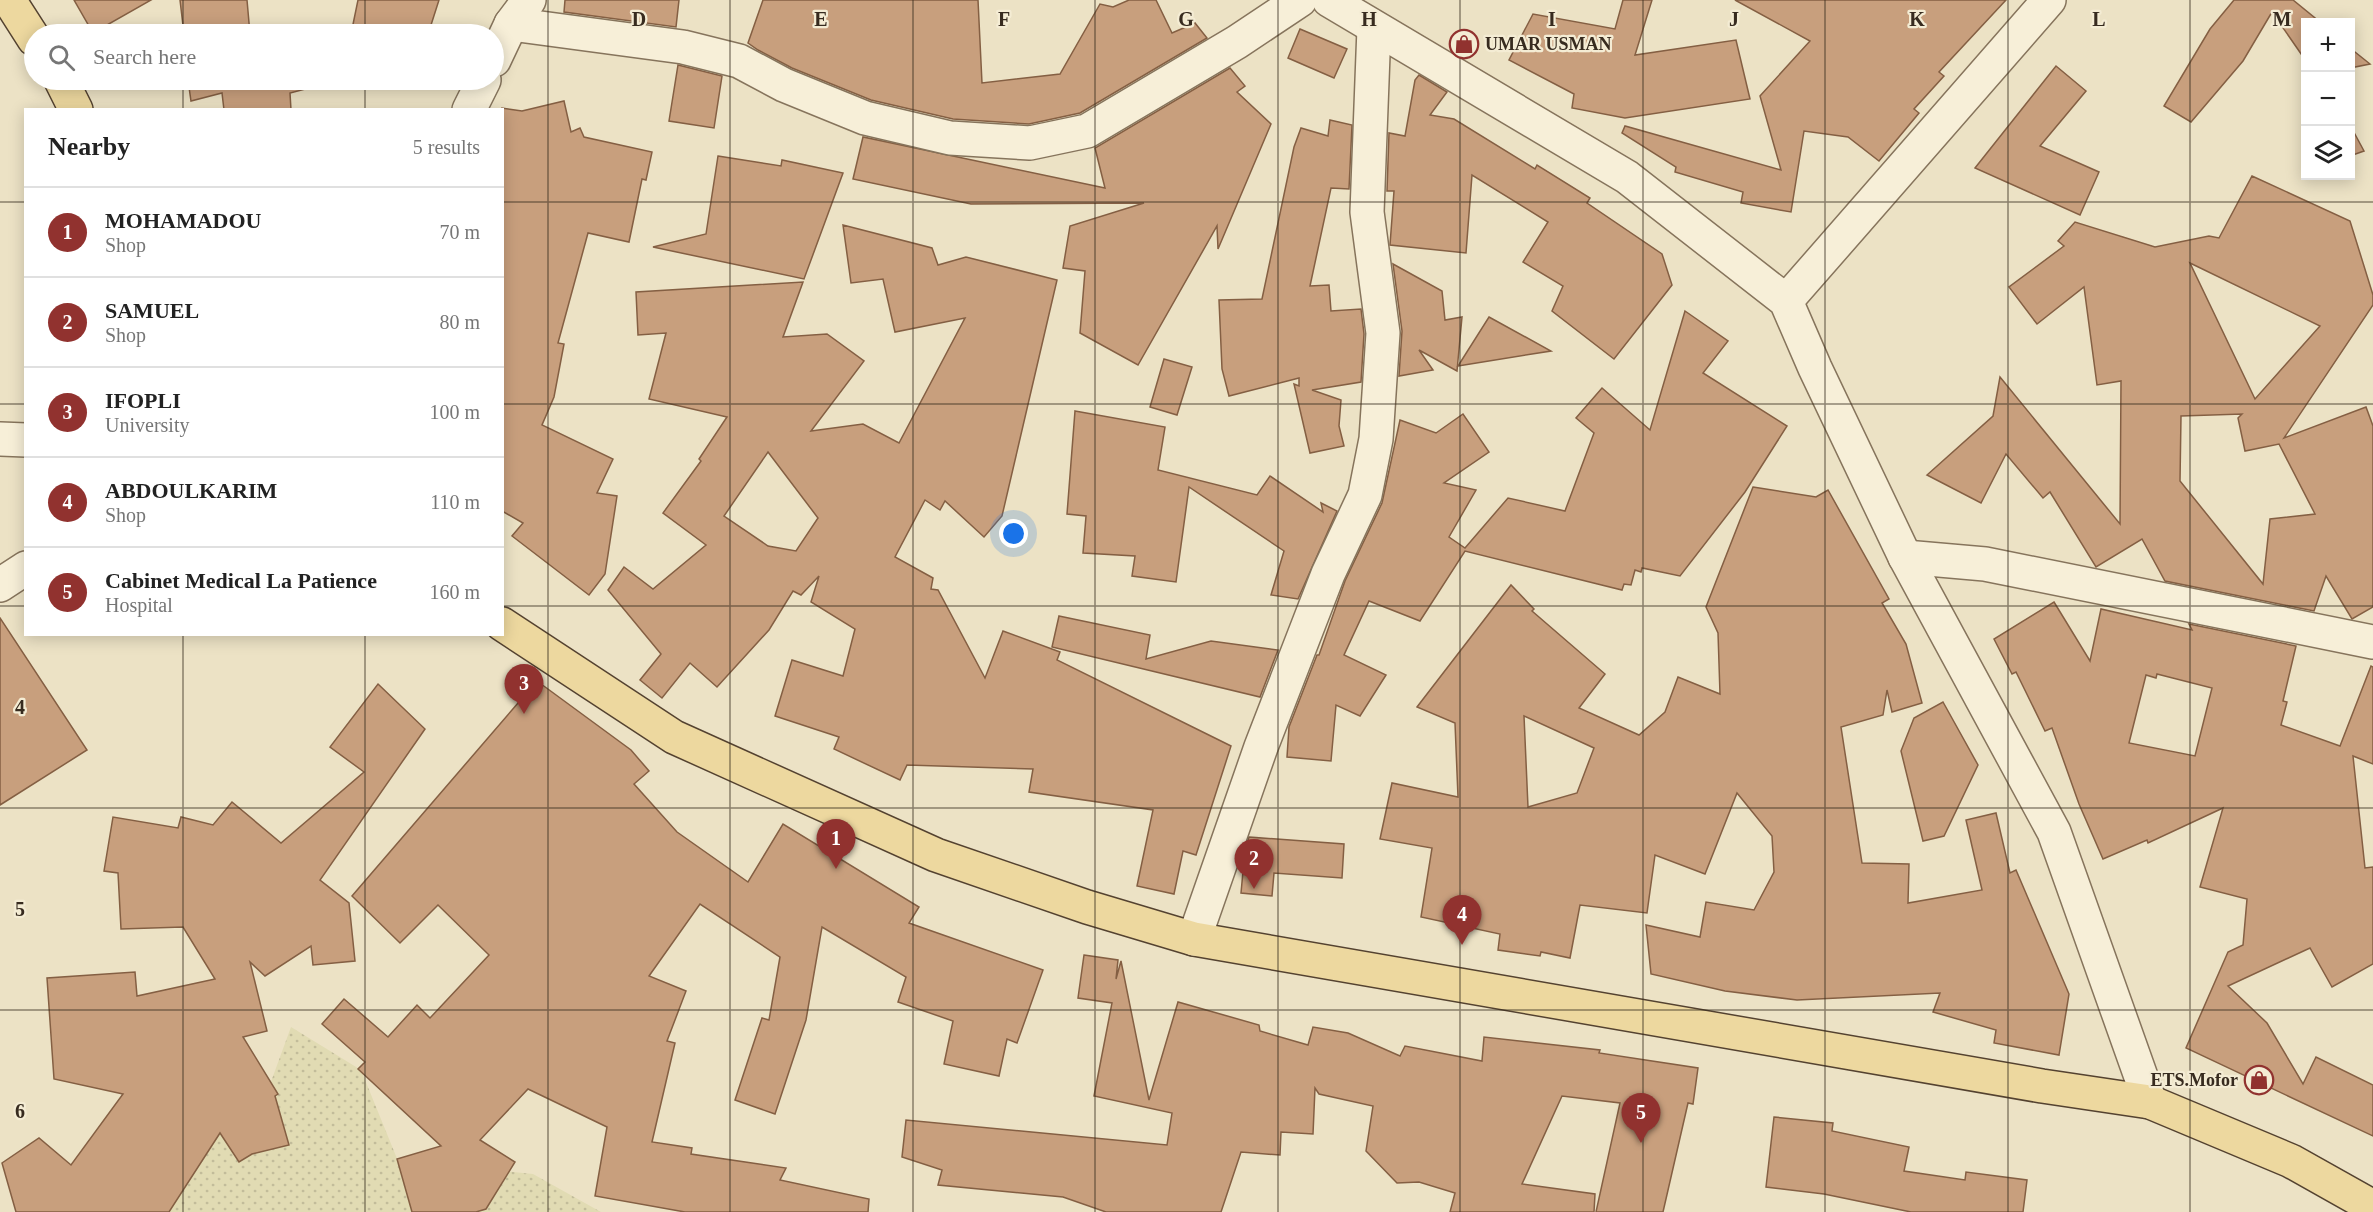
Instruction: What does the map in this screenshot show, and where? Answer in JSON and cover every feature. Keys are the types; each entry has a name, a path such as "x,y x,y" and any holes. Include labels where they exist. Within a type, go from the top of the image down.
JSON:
{"main road":[{"path":"12,5 24,24"},
{"path":"66,90 75,108"},
{"path":"504,625 674,737 936,855 1087,907 1194,939 2031,1084 2150,1102 2290,1161 2373,1207"}],"street":[{"path":"504,42 520,12 739,61 784,85 865,118 950,138 1030,142 1087,131 1237,42 1299,0"},
{"path":"1329,0 1628,177 1786,301 1815,368 1905,557 2054,832 2150,1102"},
{"path":"1786,301 2049,0"},
{"path":"1194,939 1282,693 1328,574 1365,495 1372,462 1376,439 1383,333 1367,212 1374,28"},
{"path":"470,108 479,90"},
{"path":"0,439 24,440"},
{"path":"1905,557 1985,564 2373,642"},
{"path":"0,585 24,569"}],"shaded area":[{"path":"291,1027 361,1070 398,1161 533,1174 601,1212 133,1212 183,1146 265,1098"}],"building":[{"path":"74,0 151,0 109,24 88,24"},
{"path":"180,0 247,0 249,24 183,24"},
{"path":"358,0 439,0 431,24 353,24"},
{"path":"565,0 679,0 676,27 564,12"},
{"path":"763,0 978,0 982,83 1060,74 1100,4 1113,7 1129,0 1156,0 1172,33 1195,23 1207,38 1080,113 1029,124 953,119 871,100 792,68 758,50 748,43"},
{"path":"1623,0 1652,0 1635,55 1736,40 1750,99 1625,118 1572,108 1574,94 1509,60 1533,14 1615,29"},
{"path":"1735,0 2006,0 1939,72 1944,76 1914,109 1919,113 1879,161 1848,137 1804,131 1791,212 1741,203 1743,192 1675,172 1676,167 1622,133 1625,126 1781,170 1760,96 1810,41"},
{"path":"2234,0 2293,0 2315,18 2301,18 2301,54 2272,12 2243,61 2191,122 2164,106 2210,29"},
{"path":"1300,29 1347,49 1334,78 1288,58"},
{"path":"2355,52 2370,64 2355,67"},
{"path":"678,65 722,76 714,128 669,121"},
{"path":"2056,66 2086,91 2040,146 2099,172 2080,215 1975,168"},
{"path":"1230,68 1245,86 1237,92 1271,124 1218,249 1217,226 1138,365 1080,333 1085,271 1063,268 1070,226 1144,203 971,204 853,179 863,137 1105,188 1095,148"},
{"path":"1419,75 1447,92 1430,115 1454,119 1535,169 1537,165 1590,198 1587,203 1662,254 1672,285 1614,359 1552,311 1563,286 1523,262 1548,222 1472,175 1466,253 1390,245 1394,191 1387,191 1389,133 1405,136 1415,80"},
{"path":"189,90 302,90 290,93 291,108 224,108 222,93 191,101"},
{"path":"564,101 571,132 580,128 584,137 652,152 646,180 642,179 629,242 588,233 558,343 564,344 554,397 542,425 613,459 597,493 617,496 605,574 589,595 512,536 523,523 504,512 504,108 522,111"},
{"path":"1330,120 1352,125 1349,189 1331,188 1310,286 1329,285 1331,311 1361,309 1364,334 1361,382 1312,390 1341,400 1339,426 1344,446 1310,453 1294,384 1299,386 1299,378 1229,396 1222,369 1219,300 1262,299 1294,147 1301,128 1328,136"},
{"path":"2355,134 2364,151 2355,154"},
{"path":"718,156 781,166 782,160 843,173 804,279 653,247 706,234"},
{"path":"2252,176 2350,221 2373,295 2373,305 2284,438 2366,407 2373,426 2373,607 2352,619 2326,576 2314,611 2165,581 2142,539 2096,567 2050,492 2043,498 2006,454 1981,503 1927,475 1993,416 2000,377 2120,524 2121,381 2097,385 2084,287 2037,324 2009,287 2064,246 2058,241 2075,222 2155,247 2209,236 2219,238","holes":["2190,263 2320,326 2255,399","2242,414 2238,418 2245,451 2279,444 2315,514 2270,519 2263,584 2180,481 2181,416"]},
{"path":"843,225 932,248 938,265 966,257 1057,280 1002,516 984,537 945,501 940,510 925,500 895,557 933,578 931,589 938,590 985,678 1003,631 1060,652 1057,660 1231,746 1196,855 1183,851 1174,894 1137,886 1153,810 1029,792 1033,769 907,765 900,780 834,749 839,737 775,716 792,660 843,676 855,629 811,602 819,576 801,595 793,591 769,630 717,687 690,663 662,698 640,680 661,654 608,590 624,567 653,589 706,545 663,513 701,461 699,459 727,417 649,399 666,333 638,335 636,292 803,282 783,337 827,334 864,361 811,431 863,424 899,443 965,318 895,332 883,279 851,283","holes":["768,452 818,518 796,551 768,546 724,516"]},
{"path":"1393,264 1442,291 1445,320 1462,317 1457,371 1419,350 1433,370 1399,376 1402,331"},
{"path":"1685,311 1728,341 1703,373 1787,426 1745,492 1680,576 1642,568 1641,572 1635,570 1631,585 1624,584 1622,590 1465,551 1420,621 1369,601 1344,655 1386,675 1360,716 1336,705 1331,761 1287,757 1289,727 1317,655 1319,655 1345,581 1382,503 1400,420 1436,433 1463,414 1489,452 1444,483 1476,490 1449,537 1465,548 1508,498 1565,511 1594,433 1576,418 1602,388 1650,430"},
{"path":"1489,317 1551,351 1458,366"},
{"path":"1164,359 1192,367 1177,415 1150,407"},
{"path":"1075,411 1165,427 1158,470 1257,495 1270,476 1323,512 1321,503 1337,511 1298,599 1271,595 1284,551 1189,487 1176,582 1132,576 1135,556 1083,553 1086,516 1067,514"},
{"path":"1753,487 1816,497 1828,490 1889,599 1882,603 1906,644 1922,703 1892,712 1887,690 1883,715 1841,727 1862,863 1909,864 1908,903 1982,890 1966,820 1996,813 2010,873 2016,870 2069,994 2059,1055 1994,1043 1996,1030 1933,1012 1940,993 1797,1000 1725,991 1651,974 1646,925 1700,937 1706,902 1754,910 1774,872 1772,836 1737,793 1705,874 1655,855 1647,913 1580,905 1570,958 1541,952 1540,956 1498,950 1500,934 1421,917 1432,848 1380,839 1392,783 1458,797 1455,723 1417,707 1511,585 1534,609 1532,611 1605,674 1579,708 1639,735 1665,712 1678,677 1720,694 1718,633 1706,607","holes":["1524,716 1594,748 1577,793 1528,807"]},
{"path":"2054,602 2090,661 2101,609 2192,630 2189,624 2296,646 2283,701 2287,702 2281,725 2340,746 2371,666 2373,667 2373,764 2353,756 2365,868 2373,867 2373,964 2332,987 2310,948 2228,986 2267,1023 2303,1084 2316,1057 2373,1085 2373,1136 2186,1048 2228,952 2243,945 2247,899 2200,887 2223,808 2148,843 2147,840 2103,859 2079,804 2052,728 2045,731 2016,672 2012,674 1994,639","holes":["2157,674 2212,688 2195,756 2129,743 2146,675 2156,678"]},
{"path":"1059,616 1150,635 1146,659 1211,641 1278,650 1260,697 1052,647"},
{"path":"0,618 87,750 0,805"},
{"path":"537,681 631,750 649,771 634,784 677,832 748,882 783,824 919,907 909,923 1043,970 1017,1043 1007,1039 999,1076 944,1064 953,1021 898,1002 906,977 822,927 806,1020 775,1114 735,1100 762,1018 769,1020 780,957 700,904 649,976 686,991 667,1041 675,1043 652,1142 692,1148 691,1154 786,1168 780,1180 869,1199 868,1212 685,1212 595,1196 607,1127 528,1089 480,1140 515,1162 486,1209 476,1212 412,1212 397,1159 441,1146 358,1069 365,1062 322,1024 344,999 388,1037 417,1005 430,1018 489,955 438,905 400,943 352,896"},
{"path":"378,684 425,729 320,880 349,903 355,961 313,965 311,946 265,976 250,962 267,1031 243,1037 278,1094 275,1096 289,1145 252,1154 239,1162 220,1133 169,1212 16,1212 2,1163 39,1138 71,1165 123,1094 54,1079 47,978 135,972 137,996 215,979 183,927 121,929 118,873 104,871 113,817 178,828 181,817 213,825 232,802 281,843 364,772 330,747"},
{"path":"1943,702 1978,765 1944,836 1923,841 1901,751 1914,718"},
{"path":"1249,837 1344,844 1342,878 1274,873 1272,896 1241,893 1245,850"},
{"path":"1084,955 1118,960 1116,979 1121,961 1149,1100 1178,1002 1259,1025 1260,1031 1308,1045 1313,1027 1348,1033 1400,1056 1405,1046 1482,1061 1484,1037 1600,1050 1599,1053 1698,1068 1693,1104 1688,1103 1663,1212 1596,1212 1620,1103 1562,1096 1522,1184 1595,1194 1594,1212 1450,1212 1455,1193 1419,1182 1397,1183 1366,1151 1373,1106 1319,1094 1315,1088 1313,1134 1281,1132 1280,1155 1241,1152 1221,1212 1106,1212 1063,1197 938,1185 942,1170 902,1157 906,1120 1167,1145 1172,1113 1094,1096 1112,1003 1078,998"},
{"path":"1774,1117 1833,1123 1832,1131 1909,1147 1904,1171 1965,1180 1966,1172 2027,1180 2023,1212 1911,1212 1824,1194 1766,1187"}],"place":[{"name":"UMAR USMAN","path":"1464,44"},
{"name":"IFOPLI","path":"524,714"},
{"name":"MOHAMADOU","path":"836,869"},
{"name":"SAMUEL","path":"1254,889"},
{"name":"ABDOULKARIM","path":"1462,945"},
{"name":"ETS.Mofor","path":"2259,1080"},
{"name":"Cabinet Medical La Patience","path":"1641,1143"}]}
